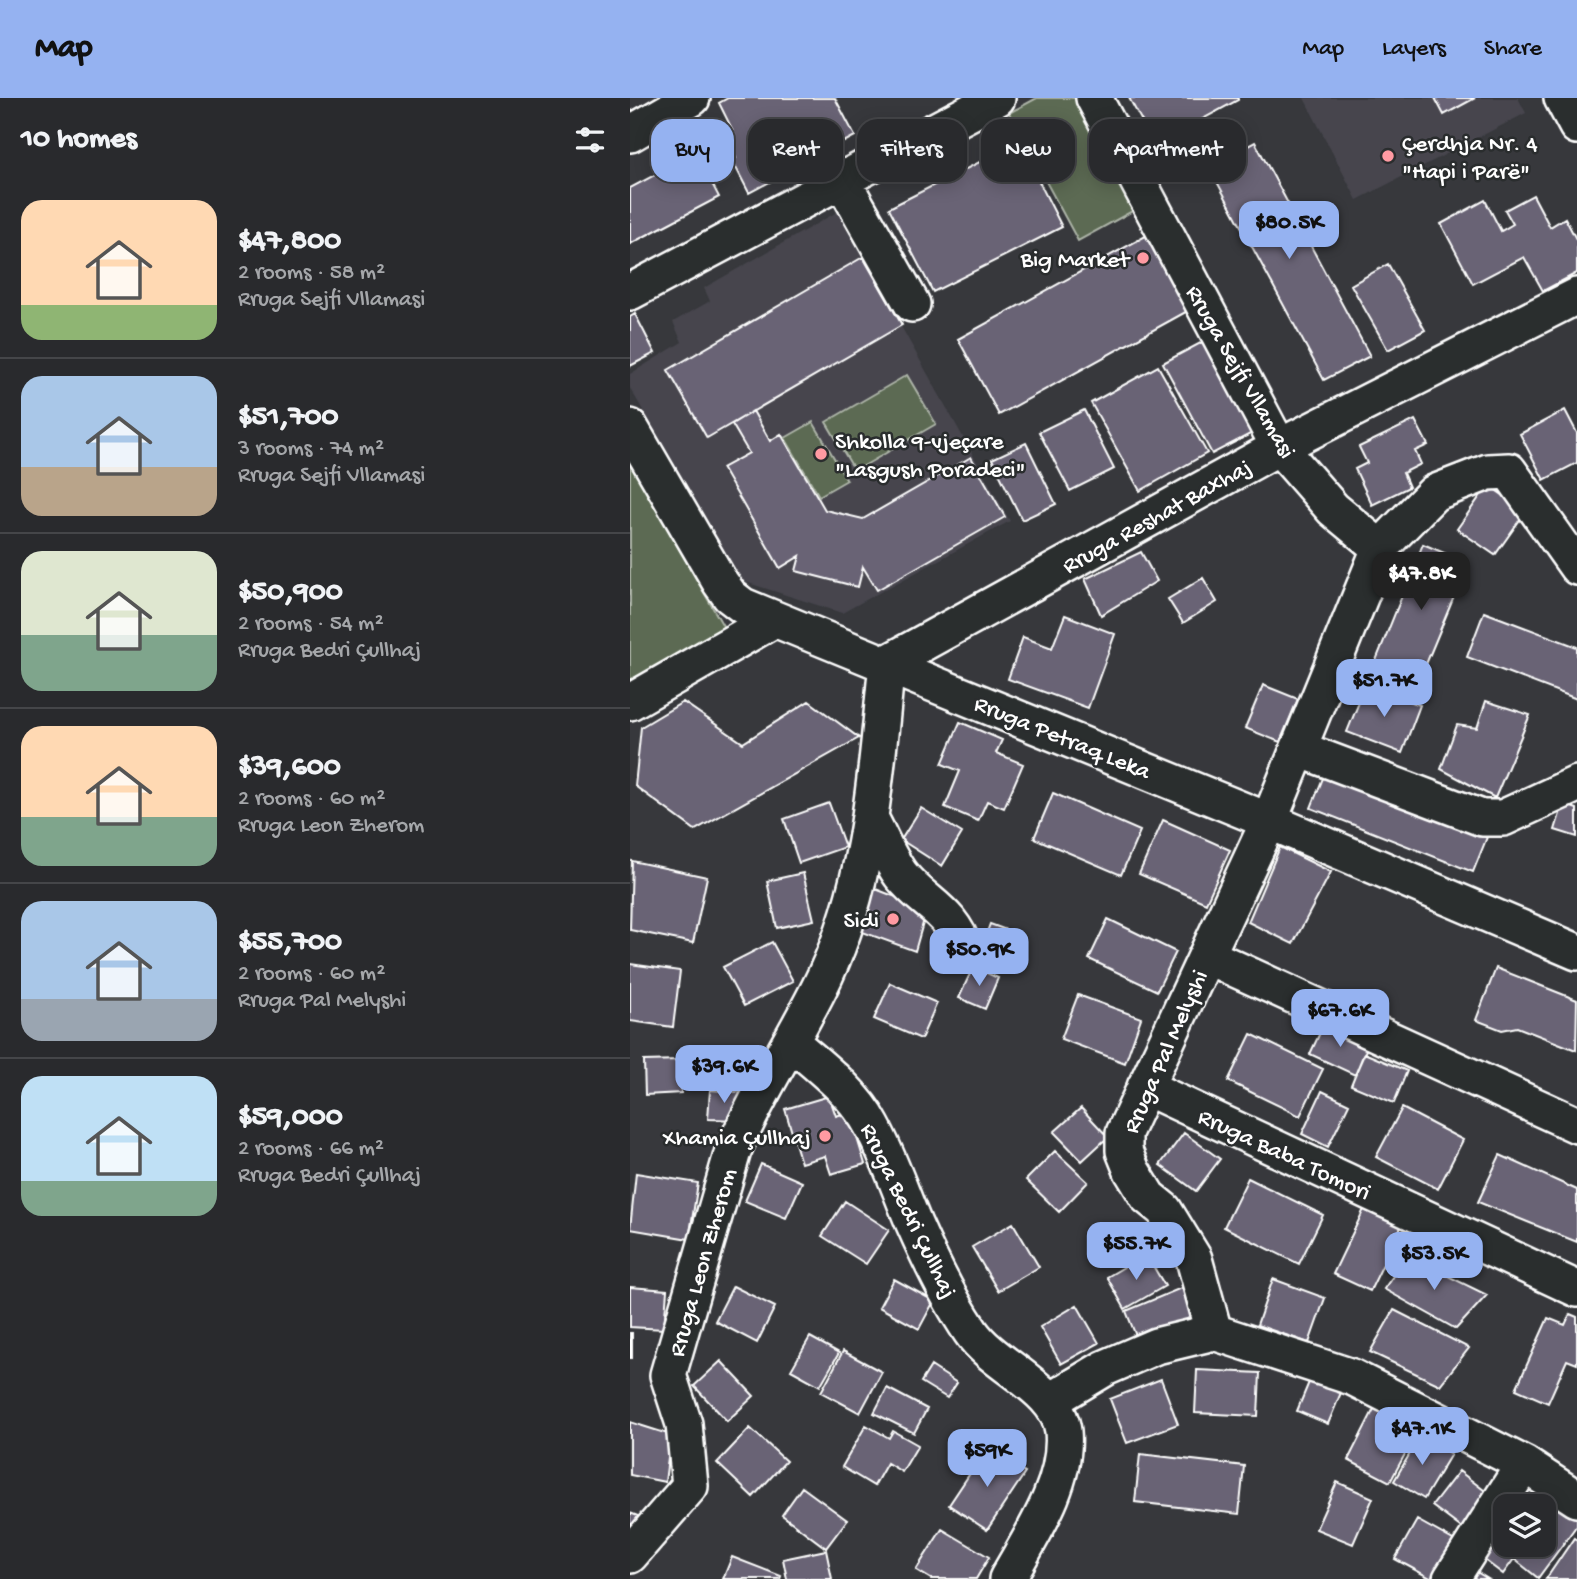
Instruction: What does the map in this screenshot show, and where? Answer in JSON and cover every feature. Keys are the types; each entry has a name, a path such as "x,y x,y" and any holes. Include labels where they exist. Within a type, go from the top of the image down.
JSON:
{"street":[{"path":"630,134 692,98"},
{"path":"843,179 941,111 997,98"},
{"name":"Rruga Sejfi Vllamasi","path":"1094,98 1279,447 1333,509 1380,548"},
{"path":"1562,98 1577,126"},
{"path":"630,292 838,182"},
{"path":"843,182 912,304"},
{"name":"Rruga Reshat Baxhaj","path":"887,663 1279,447 1577,296"},
{"name":"Rruga Petraq Leka","path":"630,427 730,596 743,606 1269,821 1577,952"},
{"path":"1269,821 1380,548 1434,493 1488,472 1508,471 1577,567"},
{"path":"630,702 773,620"},
{"path":"791,1042 825,975 859,880 870,817 887,663"},
{"path":"1299,749 1482,818 1503,818 1577,784"},
{"path":"870,817 902,875 948,919 961,937 966,953"},
{"name":"Rruga Pal Melyshi","path":"1214,1332 1194,1259 1164,1210 1148,1197 1124,1151 1124,1133 1269,821"},
{"path":"1207,956 1577,1125"},
{"name":"Rruga Bedri Çullhaj","path":"791,1042 848,1093 872,1124 915,1227 971,1332 987,1352 1050,1401"},
{"name":"Rruga Leon Zherom","path":"630,1555 690,1486 684,1424 668,1375 733,1151 746,1119 791,1042"},
{"name":"Rruga Baba Tomori","path":"1145,1087 1577,1289"},
{"path":"1007,1579 1056,1484 1063,1432 1060,1417 1050,1401 1105,1368 1156,1346 1214,1332 1352,1377 1524,1464 1577,1499"},
{"path":"1451,1579 1524,1464"}],"shaded area":[{"name":"Çerdhja Nr. 4 \"Hapi i Parë\"","path":"1304,98 1518,98 1526,113 1357,200"},
{"name":"Shkolla 9-vjeçare \"Lasgush Poradeci\"","path":"837,212 1010,521 842,613 742,581 630,388 630,374 682,342 673,322 710,301 704,288"}],"green space":[{"path":"1037,98 1078,98 1089,119 1089,182 1124,182 1138,208 1078,241 1046,182 1075,182 1075,119 1012,119 1009,113"},
{"path":"907,375 936,424 855,471 826,422"},
{"path":"813,422 847,480 819,496 785,438"},
{"path":"630,463 726,631 631,682 630,680"}],"building":[{"path":"728,98 835,98 855,136 843,142 843,119 748,119 748,182 769,182 749,193 734,164 734,119 727,119 719,103"},
{"path":"1129,98 1238,98 1203,119 1141,119"},
{"path":"1435,98 1475,98 1444,115"},
{"path":"1255,142 1370,356 1324,380 1217,182 1246,182 1246,147"},
{"path":"981,161 981,182 1039,182 1062,227 933,292 889,208 940,182 967,182 967,168"},
{"path":"651,177 651,182 711,182 719,197 630,244 630,188"},
{"path":"1533,195 1550,227 1565,218 1577,241 1577,273 1543,291 1524,257 1473,284 1441,224 1485,200 1501,231 1513,224 1505,210"},
{"path":"1151,233 1193,308 999,415 958,339"},
{"path":"863,257 902,325 707,438 668,370"},
{"path":"1388,264 1425,330 1388,350 1351,285"},
{"path":"635,314 655,353 630,366 630,317"},
{"path":"1208,339 1258,430 1212,454 1163,363"},
{"path":"1158,366 1207,453 1140,491 1091,403"},
{"path":"1084,410 1114,469 1070,491 1039,432"},
{"path":"1565,410 1577,433 1577,463 1544,480 1520,434"},
{"path":"753,411 770,441 781,434 825,510 863,519 971,457 1005,517 877,590 863,567 858,587 796,571 800,556 780,568 722,468 749,453 732,424"},
{"path":"1415,420 1428,445 1415,451 1421,464 1403,473 1409,487 1372,505 1355,469 1367,463 1359,447"},
{"path":"1026,443 1056,504 1022,520 992,459"},
{"path":"1488,485 1526,511 1495,555 1457,529"},
{"path":"1423,544 1468,563 1419,681 1375,663"},
{"path":"1141,552 1157,581 1101,615 1085,579"},
{"path":"1203,578 1217,602 1183,623 1168,599"},
{"path":"1484,612 1577,647 1577,699 1467,657"},
{"path":"1065,615 1115,634 1088,708 1008,679 1023,637 1052,648"},
{"path":"1263,685 1298,699 1280,742 1245,728"},
{"path":"1366,685 1420,705 1402,753 1347,732"},
{"path":"809,701 859,738 695,830 635,786 641,727 683,702 743,743"},
{"path":"1486,701 1530,715 1495,798 1441,769 1457,725 1477,728"},
{"path":"960,722 1002,740 996,753 1023,764 1004,808 987,801 978,821 945,807 960,771 942,764"},
{"path":"1327,768 1489,832 1473,872 1311,808"},
{"path":"1053,793 1140,831 1121,875 1034,838"},
{"path":"829,803 845,847 799,863 784,819"},
{"path":"1563,804 1577,809 1577,837 1555,830"},
{"path":"921,808 962,833 942,866 901,840"},
{"path":"1163,820 1230,850 1206,903 1139,874"},
{"path":"1280,847 1331,872 1293,944 1248,922"},
{"path":"632,861 707,877 693,943 630,930"},
{"path":"803,873 814,920 777,928 767,881"},
{"name":"Sidi","path":"873,888 927,909 915,951 857,930"},
{"path":"1108,919 1176,952 1157,991 1089,959"},
{"path":"990,924 1020,935 1010,962 980,951"},
{"path":"772,942 793,981 744,1006 723,967"},
{"path":"630,964 680,971 673,1027 630,1021"},
{"path":"973,967 998,978 985,1009 959,998"},
{"path":"1496,968 1577,1000 1576,1050 1517,1027 1502,1030 1476,1020"},
{"path":"890,983 937,1003 921,1039 874,1019"},
{"path":"1078,995 1141,1018 1125,1063 1061,1039"},
{"path":"1325,1022 1369,1043 1355,1075 1310,1054"},
{"path":"1251,1034 1323,1069 1300,1116 1228,1081"},
{"path":"1364,1053 1407,1071 1394,1103 1351,1085"},
{"path":"680,1060 681,1093 645,1095 644,1061"},
{"path":"710,1090 740,1092 739,1120 708,1119"},
{"path":"1322,1091 1349,1104 1328,1147 1302,1134"},
{"name":"Xhamia Çullhaj","path":"829,1096 836,1116 849,1112 865,1164 831,1174 825,1156 801,1163 785,1109"},
{"path":"1081,1108 1108,1137 1082,1161 1054,1132"},
{"path":"1402,1108 1463,1140 1438,1189 1376,1157"},
{"path":"1184,1133 1220,1159 1196,1191 1160,1165"},
{"path":"1055,1151 1088,1182 1059,1212 1026,1180"},
{"path":"1500,1155 1577,1190 1577,1242 1478,1202"},
{"path":"761,1164 802,1182 786,1218 745,1201"},
{"path":"636,1173 698,1183 689,1239 630,1229"},
{"path":"1248,1178 1323,1215 1299,1264 1224,1227"},
{"path":"845,1201 889,1230 866,1264 822,1236"},
{"path":"1366,1205 1403,1223 1370,1291 1333,1274"},
{"path":"1013,1223 1039,1267 998,1291 972,1247"},
{"path":"1146,1254 1165,1286 1125,1309 1107,1277"},
{"path":"1407,1256 1487,1295 1456,1329 1384,1289"},
{"path":"894,1279 934,1301 919,1329 879,1307"},
{"path":"1273,1279 1325,1298 1309,1343 1257,1325"},
{"path":"733,1286 775,1307 757,1343 715,1321"},
{"path":"1186,1286 1199,1316 1138,1341 1126,1311"},
{"path":"630,1287 667,1290 664,1329 630,1327"},
{"path":"1077,1305 1099,1343 1061,1364 1040,1327"},
{"path":"1394,1310 1469,1348 1440,1385 1370,1352"},
{"path":"1570,1314 1577,1317 1577,1364 1567,1360 1548,1403 1516,1389 1548,1318 1565,1325"},
{"path":"632,1333 632,1358 630,1358"},
{"path":"810,1337 839,1353 820,1386 791,1370"},
{"path":"843,1351 882,1372 860,1413 821,1392"},
{"path":"721,1361 754,1396 727,1421 694,1386"},
{"path":"931,1366 957,1383 947,1398 921,1382"},
{"path":"1197,1370 1260,1373 1258,1416 1195,1413"},
{"path":"1314,1370 1345,1383 1328,1424 1297,1411"},
{"path":"1161,1379 1178,1424 1127,1443 1110,1399"},
{"path":"887,1388 927,1409 914,1433 874,1413"},
{"path":"1376,1405 1419,1428 1390,1482 1348,1460"},
{"path":"630,1422 671,1435 665,1482 630,1475"},
{"path":"866,1425 889,1438 893,1431 918,1445 902,1472 887,1463 874,1486 842,1467"},
{"path":"750,1428 786,1461 753,1497 717,1463"},
{"path":"1420,1436 1451,1454 1424,1499 1394,1481"},
{"path":"987,1448 1025,1473 987,1530 949,1505"},
{"path":"1140,1454 1244,1466 1239,1514 1135,1502"},
{"path":"1459,1471 1493,1497 1493,1505 1471,1535 1432,1506"},
{"path":"1337,1482 1373,1498 1353,1544 1316,1529"},
{"path":"802,1487 847,1520 826,1548 782,1515"},
{"path":"1561,1497 1577,1509 1577,1525 1556,1554 1556,1504"},
{"path":"630,1513 638,1516 630,1539"},
{"path":"1417,1520 1462,1545 1444,1579 1432,1579 1395,1559"},
{"path":"942,1529 989,1557 976,1579 931,1579 916,1570"},
{"path":"1574,1538 1577,1540 1577,1579 1546,1579"},
{"path":"1493,1546 1493,1557 1553,1557 1538,1578 1514,1559 1503,1574 1483,1559"},
{"path":"826,1550 832,1579 787,1579 783,1559"},
{"path":"732,1557 781,1576 780,1579 723,1579"},
{"path":"1475,1571 1488,1579 1470,1579"}],"place":[{"name":"Çerdhja Nr. 4 \"Hapi i Parë\"","path":"1388,156"},
{"name":"Big Market","path":"1143,258"},
{"name":"Shkolla 9-vjeçare \"Lasgush Poradeci\"","path":"821,454"},
{"name":"Sidi","path":"893,919"},
{"name":"Xhamia Çullhaj","path":"825,1136"}]}
